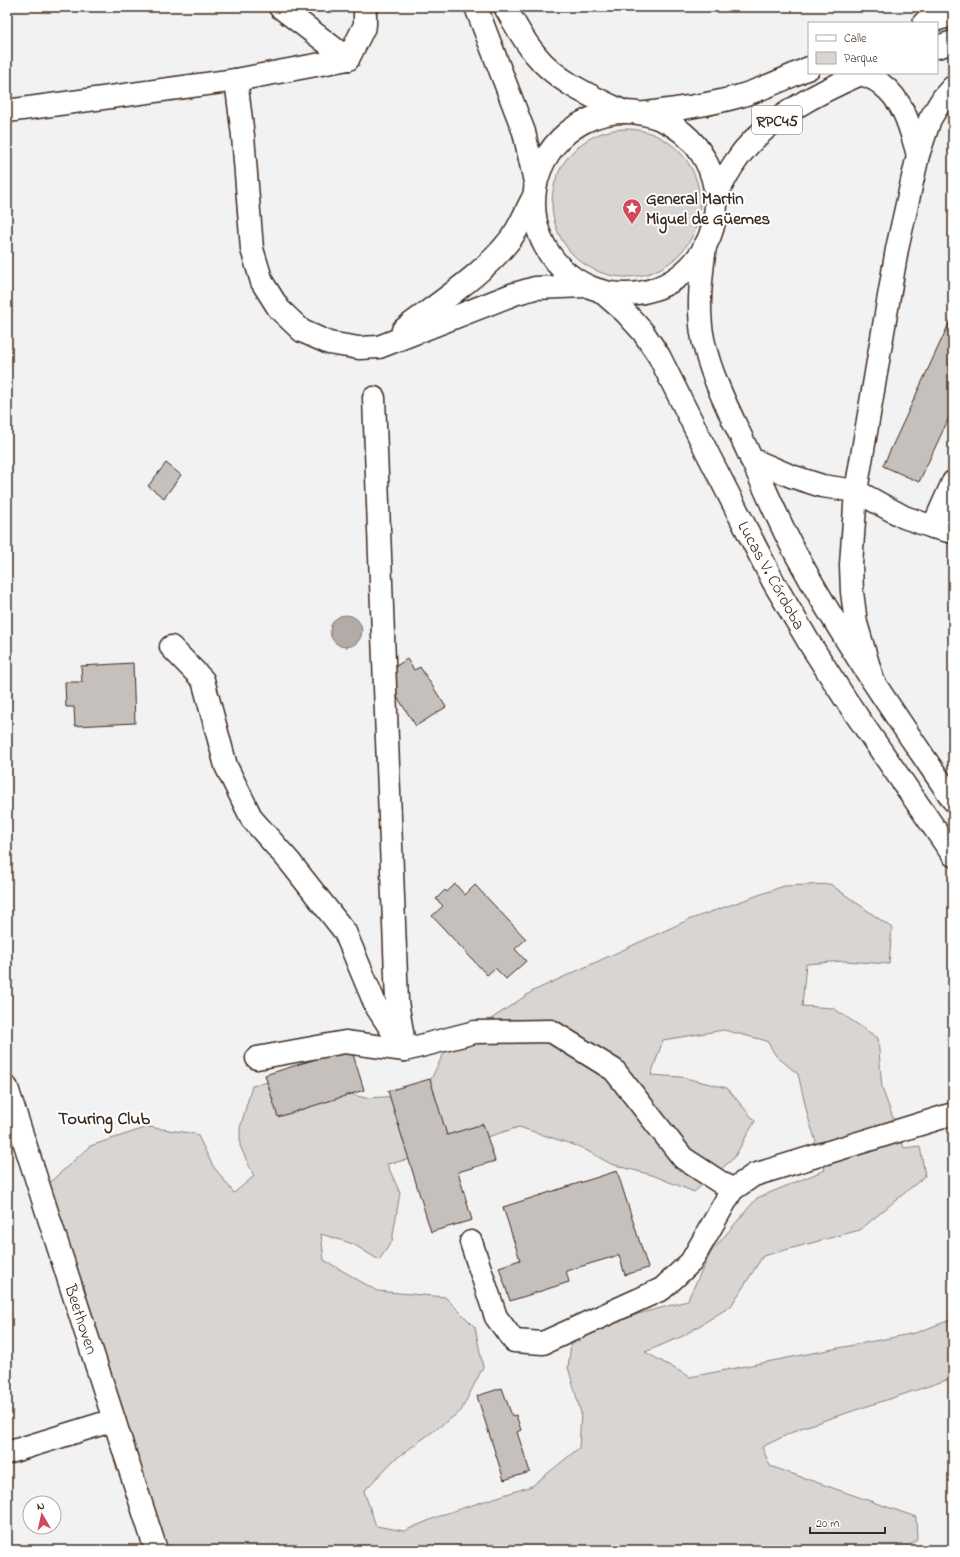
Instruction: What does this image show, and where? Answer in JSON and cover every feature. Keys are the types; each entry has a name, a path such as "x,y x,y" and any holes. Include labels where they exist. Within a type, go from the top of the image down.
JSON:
{"main road":[{"path":"280,7 348,59"},
{"path":"348,59 365,25 365,7"},
{"name":"RPC45","path":"476,7 524,132 534,190 535,225 546,250 563,271 594,289 617,294 632,294 647,292 675,280 697,259 705,246 716,213 716,196 712,176 704,158 693,142 678,130 661,120 633,113 581,91 549,68 534,54 505,7"},
{"path":"928,22 953,15"},
{"path":"938,47 953,42"},
{"path":"7,111 236,80 348,59"},
{"name":"RPC45","path":"534,190 544,160 558,140 577,125 600,115 633,113 714,103 742,96 808,68"},
{"name":"RPC45","path":"716,196 736,160 762,132 807,101 860,74"},
{"path":"864,74 881,83 896,98 905,113 918,155"},
{"path":"236,80 244,136 252,249 262,282 279,309 302,331 329,343 359,348 380,347 514,294 535,288 594,289"},
{"path":"874,683 856,623 852,592 851,565 856,492 897,249 918,155 930,118 943,98 953,87"},
{"path":"380,347 474,275 494,257 516,232 534,190"},
{"name":"Lucas V. Córdoba","path":"705,246 699,298 703,339 716,380 768,498 797,555 874,683 953,800"},
{"name":"Lucas V. Córdoba","path":"594,289 625,312 643,332 659,356 741,520 774,583 794,617 846,700 953,855"},
{"path":"374,398 397,1002 406,1050"},
{"path":"751,459 822,486 856,492 904,517 943,529 953,482"},
{"path":"171,647 203,680 226,766 252,819 290,862 345,932 376,1006 406,1050"},
{"path":"256,1058 345,1042 406,1050 475,1032 551,1031 614,1070 683,1158 732,1190"},
{"name":"Beethoven","path":"7,1088 156,1550"},
{"path":"471,1242 496,1317 514,1341 542,1343 662,1289 691,1262 732,1190 754,1175 953,1114"},
{"path":"7,1453 114,1420"}],"green space":[{"path":"633,129 647,132 667,141 683,156 688,162 697,182 700,203 699,217 691,238 688,244 673,260 667,265 647,274 633,277 619,277 605,274 585,265 564,244 553,217 552,196 555,182 564,162 585,141 612,130"},
{"path":"830,884 892,928 889,964 844,961 806,964 802,1006 833,1008 878,1038 882,1088 904,1148 920,1146 925,1176 860,1230 763,1256 731,1306 683,1336 645,1352 690,1377 915,1333 953,1319 953,1378 801,1428 762,1447 770,1466 916,1517 917,1539 904,1550 166,1550 109,1376 49,1183 90,1146 148,1127 197,1134 213,1166 234,1193 254,1176 240,1146 240,1128 252,1086 289,1077 365,1098 423,1095 446,1049 533,991 688,920 784,886","holes":["724,1030 767,1041 776,1056 798,1074 808,1117 825,1170 757,1198 711,1252 687,1301 638,1314 572,1337 568,1367 581,1413 579,1448 532,1486 444,1514 404,1531 376,1526 364,1491 394,1460 461,1411 483,1367 475,1327 445,1297 377,1291 324,1260 321,1234 353,1244 379,1260 392,1241 400,1193 387,1164 434,1154 519,1127 580,1147 611,1164 652,1175 694,1192 734,1158 755,1121 727,1088 681,1077 651,1075 663,1040"]}],"shaded area":[{"path":"343,615 349,615 358,619 362,631 358,643 349,647 343,647 334,643 330,634 330,628 334,619"}],"building":[{"path":"953,315 953,409 919,482 883,466"},
{"path":"166,463 181,475 164,498 148,486"},
{"path":"407,659 414,670 420,667 446,707 416,726 390,686 397,681 390,670"},
{"path":"133,663 135,723 75,726 74,707 66,707 65,682 82,682 81,666"},
{"path":"455,884 465,895 475,885 526,939 515,949 526,961 506,979 495,968 487,975 432,916 443,906 436,899 445,890 447,892"},
{"path":"351,1048 364,1090 278,1117 265,1075"},
{"path":"430,1079 447,1135 483,1124 495,1161 458,1172 472,1220 431,1232 388,1091"},
{"path":"617,1171 648,1268 625,1275 619,1255 566,1271 569,1282 510,1301 499,1267 520,1260 503,1207"},
{"path":"502,1388 512,1416 516,1415 521,1430 517,1432 530,1472 504,1480 477,1396"}],"place":[{"name":"General Martin Miguel de Güemes","path":"632,225"}],"district":[{"name":"Touring Club","path":"104,1118"}]}
